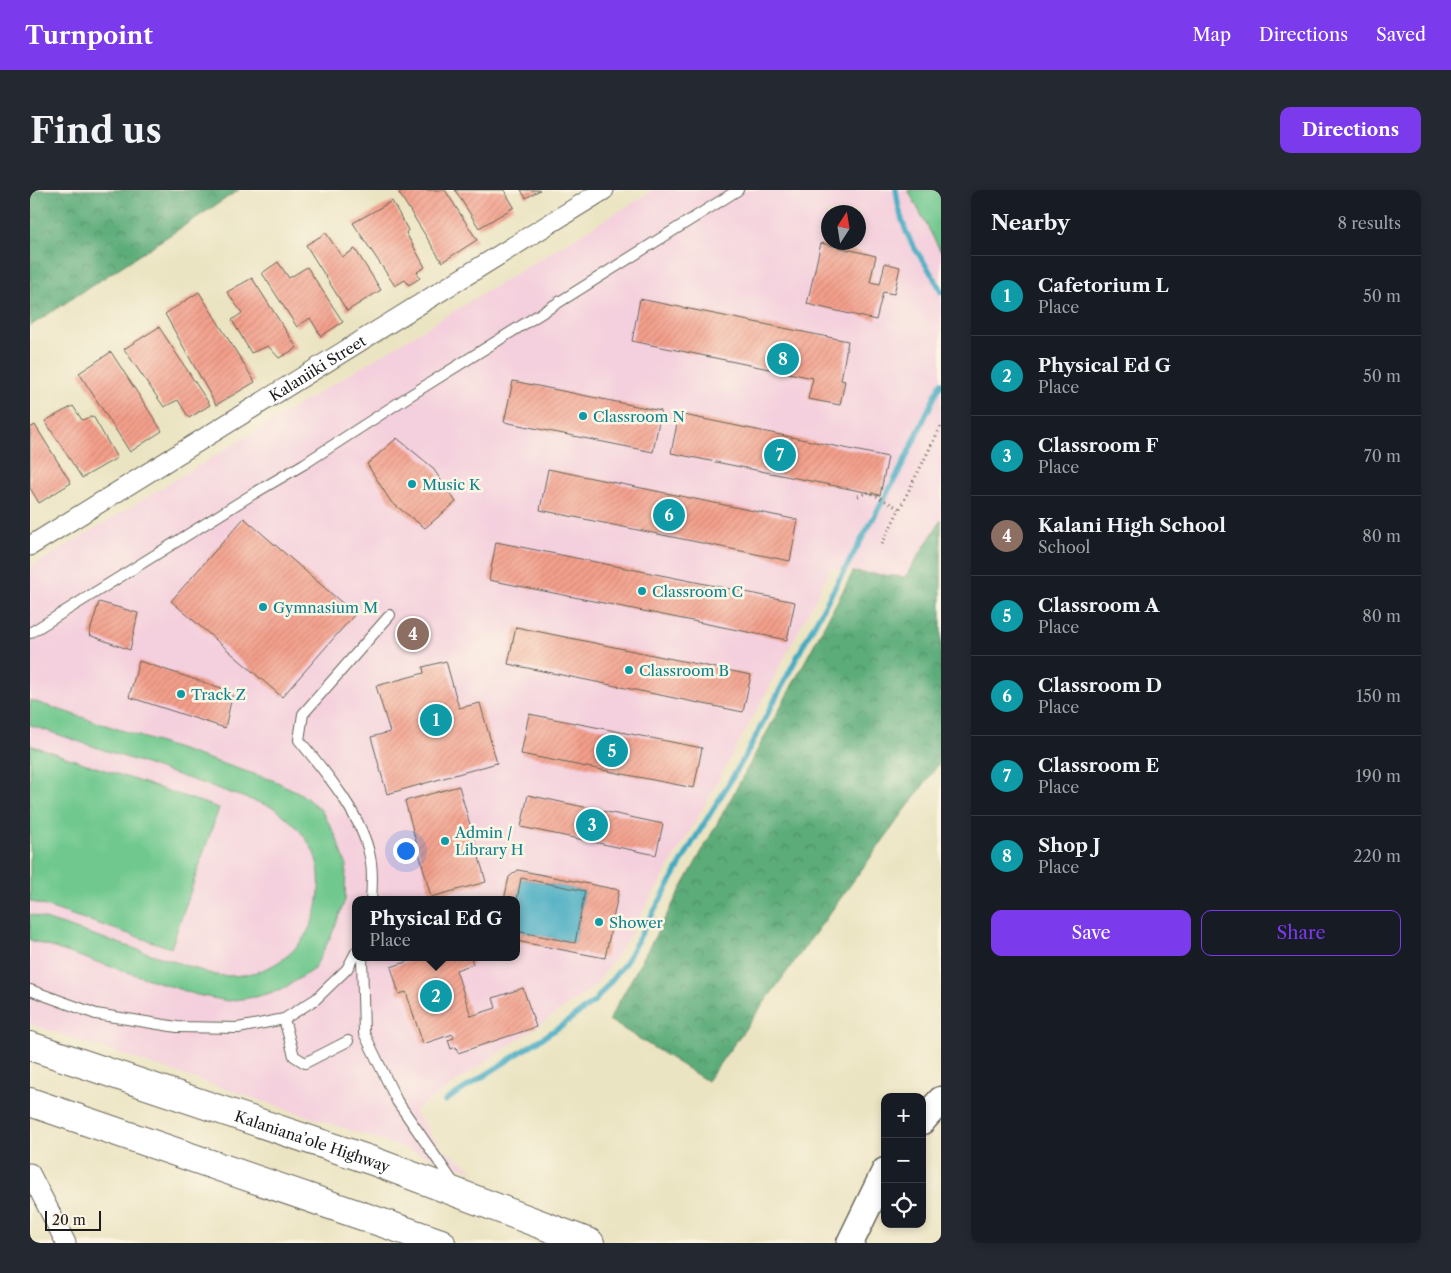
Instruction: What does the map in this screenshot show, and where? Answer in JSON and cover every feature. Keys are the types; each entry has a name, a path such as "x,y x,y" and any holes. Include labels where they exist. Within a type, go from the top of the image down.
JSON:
{"highway":[{"name":"Kalaniana’ole Highway","path":"30,1046 373,1161 590,1243"},
{"path":"30,1102 441,1243"}],"street":[{"name":"Kalaniiki Street","path":"30,546 604,190"},
{"path":"926,1117 941,1100"},
{"path":"30,1173 66,1243"},
{"path":"850,1243 881,1179"}],"lane":[{"path":"30,633 304,464 738,190"},
{"path":"371,896 370,858 360,828 338,788 299,740 303,714 390,615"},
{"path":"30,990 96,1014 177,1027 238,1028 284,1018 316,999 348,969 352,960"},
{"path":"362,961 364,1033 397,1101 461,1194"},
{"path":"284,1018 294,1056 305,1063 348,1041"}],"path":[{"path":"882,544 941,426"},
{"path":"858,496 869,492 900,509"}],"shaded area":[{"path":"654,190 941,190 941,520 905,577 831,568 702,810 622,948 594,987 414,1111 440,1146 476,1172 30,1024 30,568"}],"green space":[{"path":"30,190 239,190 30,326"},
{"path":"908,190 941,190 941,252"},
{"path":"941,520 941,761 707,1081 609,1020 853,572 905,577"},
{"path":"30,700 275,781 300,793 321,810 335,834 346,864 345,900 332,934 314,969 281,990 255,997 228,1001 197,995 30,940 30,914 215,975 235,976 254,973 286,957 299,944 309,929 316,911 319,880 316,858 308,841 275,808 30,725"},
{"path":"30,745 219,808 171,948 30,901"}],"water":[{"path":"521,878 585,891 575,943 520,932 520,896 518,896"}],"building":[{"path":"404,190 445,190 477,240 442,262 399,193"},
{"path":"455,190 504,190 514,207 479,228"},
{"path":"521,190 540,190 526,198"},
{"path":"392,201 408,230 406,233 425,267 417,272 420,278 409,285 405,280 395,286 353,223"},
{"path":"326,233 342,257 355,249 381,290 347,311 306,245"},
{"path":"821,243 821,250 851,250 876,256 870,282 880,284 885,263 900,267 894,294 883,292 876,320 807,304"},
{"path":"278,262 289,278 307,267 343,322 321,336 310,318 297,327 262,273"},
{"path":"252,278 297,348 279,358 268,346 251,353 232,320 242,313 227,292"},
{"path":"199,292 255,382 216,405 165,314"},
{"path":"640,299 848,341 841,380 845,381 840,405 808,399 813,378 632,341"},
{"path":"159,327 210,405 189,418 178,400 164,407 124,349"},
{"path":"111,352 162,431 130,452 79,373"},
{"name":"Classroom N","path":"513,381 661,411 653,452 504,422"},
{"path":"73,406 82,420 93,416 117,458 82,478 45,421"},
{"path":"679,414 888,457 880,495 671,453"},
{"path":"35,425 71,483 39,503 30,488 30,428"},
{"name":"Music K","path":"397,438 432,467 456,502 425,528 391,502 367,464"},
{"path":"548,469 798,520 790,561 540,510"},
{"name":"Gymnasium M","path":"244,518 355,614 282,697 171,601"},
{"name":"Classroom C","path":"496,542 795,602 787,640 489,580"},
{"path":"99,602 138,613 130,650 89,635"},
{"name":"Classroom B","path":"516,627 751,675 743,712 508,664"},
{"name":"Track Z","path":"139,661 233,692 225,728 129,697"},
{"path":"446,661 459,708 480,703 497,763 387,794 371,737 390,732 376,686 424,673 423,667"},
{"path":"529,714 702,748 694,788 521,754"},
{"name":"Admin / Library H","path":"459,786 486,882 431,896 405,801"},
{"path":"528,795 663,824 656,855 521,827"},
{"path":"518,870 619,890 605,958 520,942 520,932 575,943 585,891 521,878 518,896 505,896 509,877"},
{"path":"409,961 472,961 473,964 456,970 471,1016 496,1008 493,998 523,988 536,1027 458,1053 456,1047 451,1049 448,1040 454,1038 453,1034 423,1044 406,992 399,994 391,967"}],"waterway":[{"path":"896,190 901,217 908,236 941,292"},
{"path":"445,1101 561,1026 595,1001 625,963 694,840 745,757 808,636 901,468 941,383"}],"place":[{"name":"Shop J","path":"783,359"},
{"name":"Classroom N","path":"583,416"},
{"name":"Classroom E","path":"780,455"},
{"name":"Music K","path":"412,484"},
{"name":"Classroom D","path":"669,515"},
{"name":"Classroom C","path":"642,591"},
{"name":"Gymnasium M","path":"263,607"},
{"name":"Kalani High School","path":"413,634"},
{"name":"Classroom B","path":"629,670"},
{"name":"Track Z","path":"181,694"},
{"name":"Cafetorium L","path":"436,720"},
{"name":"Classroom A","path":"612,751"},
{"name":"Classroom F","path":"592,825"},
{"name":"Admin / Library H","path":"445,841"},
{"name":"Shower","path":"599,922"},
{"name":"Physical Ed G","path":"436,996"}]}
